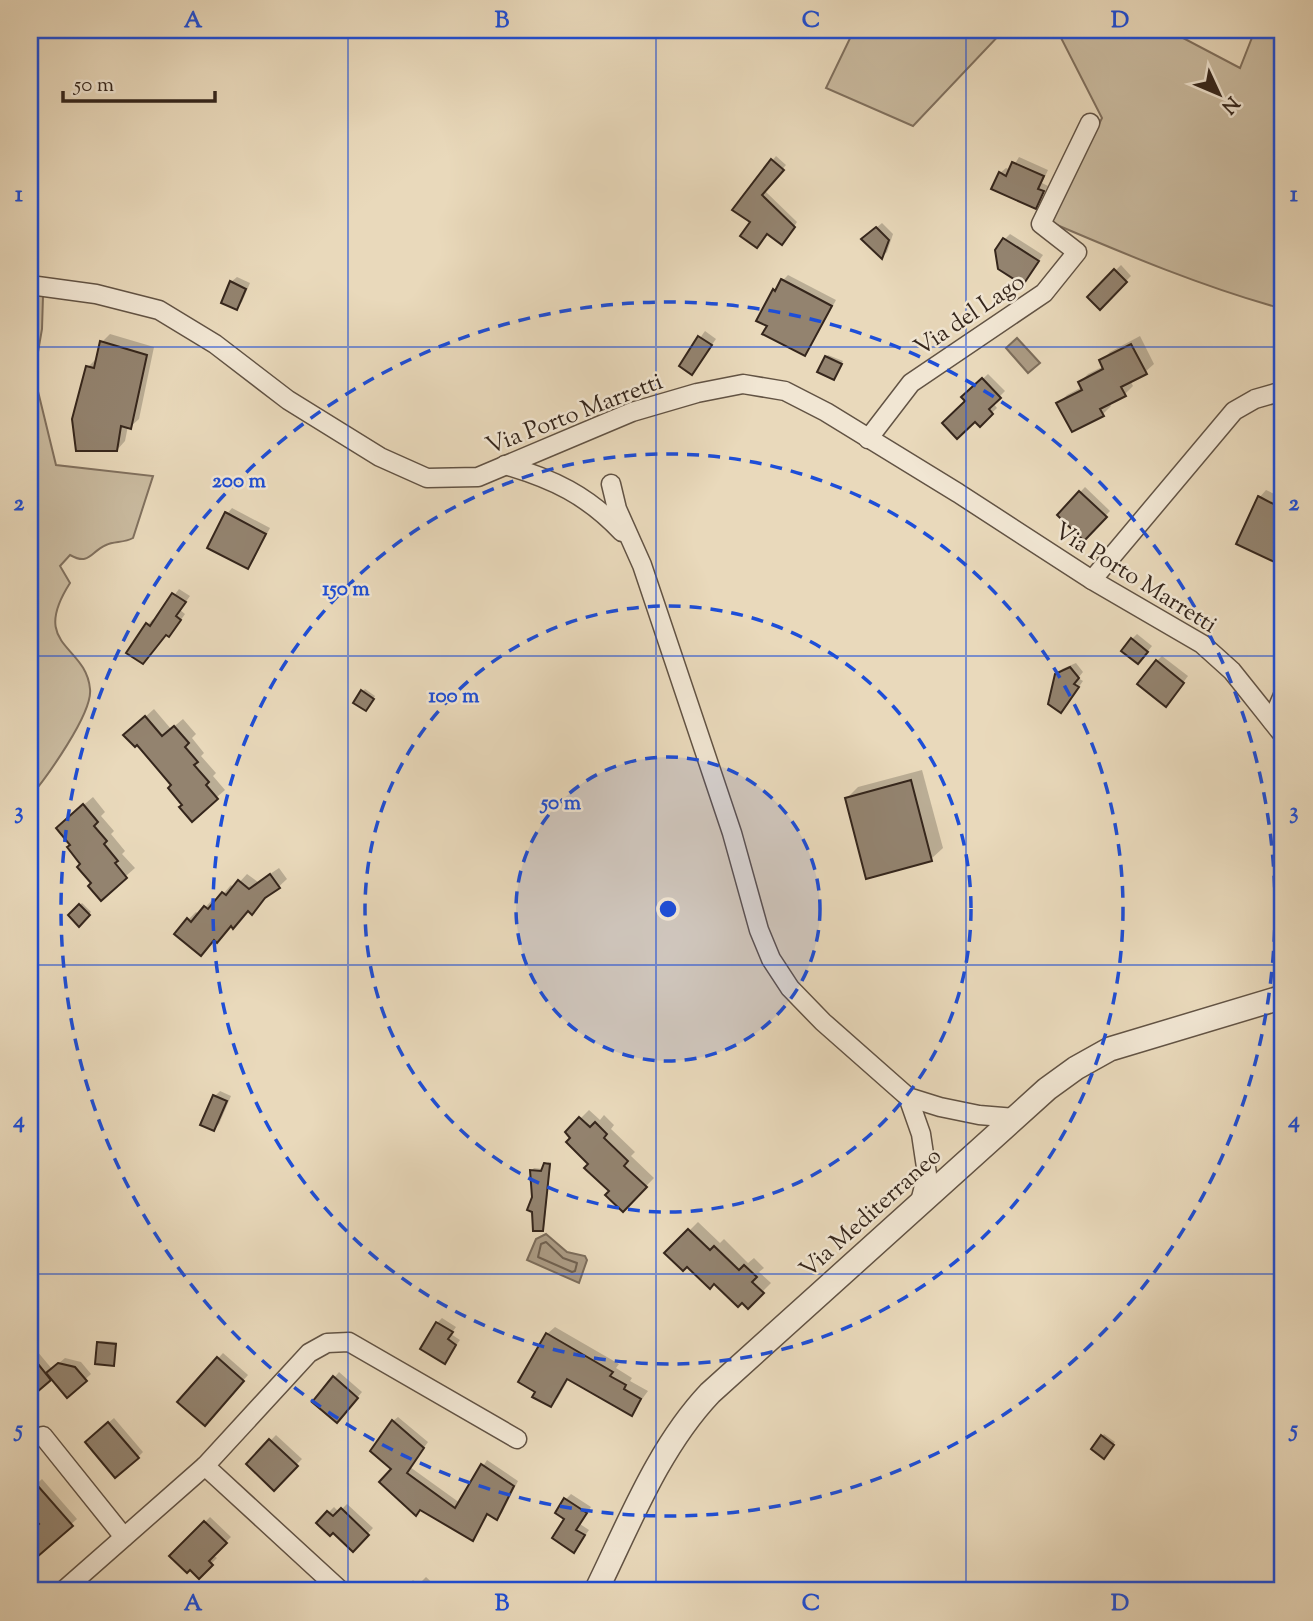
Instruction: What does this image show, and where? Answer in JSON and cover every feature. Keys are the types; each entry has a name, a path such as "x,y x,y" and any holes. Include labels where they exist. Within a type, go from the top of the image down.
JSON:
{"street":[{"name":"Via del Lago","path":"868,439 911,383 1044,293 1077,253 1041,224 1090,122"},
{"name":"Via Porto Marretti","path":"30,285 96,294 159,310 215,344 288,400 380,457 427,478 478,477 632,412 697,393 743,384 785,391 826,412 1092,580 1202,644 1232,671 1278,728"},
{"path":"1092,580 1234,411 1255,399 1283,391"},
{"path":"505,466 551,480 580,495 607,516 629,540"},
{"path":"611,484 617,509 642,565 732,833 759,930 771,959 790,988 823,1022 908,1097 979,1115 1015,1118"},
{"path":"1278,728 1283,695"},
{"name":"Via Mediterraneo","path":"596,1591 652,1477 693,1411 1047,1089 1076,1068 1110,1049 1283,997"},
{"path":"908,1097 921,1134 927,1174 920,1202"},
{"path":"63,1591 205,1466 309,1353 327,1343 349,1342 517,1439"},
{"path":"43,1436 124,1537"},
{"path":"205,1466 341,1591"}],"shaded area":[{"path":"854,30 1004,30 913,126 826,88"},
{"path":"1057,30 1168,30 1240,68 1255,30 1283,30 1283,309 1194,281 1050,222 1102,118"},
{"path":"30,291 43,296 42,329 34,375 56,465 153,476 133,538 106,545 86,559 70,555 60,566 70,583 59,604 55,620 57,633 86,674 90,689 89,700 77,729 30,797"}],"water":[{"path":"1017,338 1040,363 1028,373 1006,348"},
{"path":"546,1234 567,1252 585,1256 587,1260 579,1283 527,1260 536,1239"}],"building":[{"path":"771,159 784,170 762,195 795,227 782,245 767,234 757,248 740,236 750,222 732,210"},
{"path":"1012,162 1044,176 1038,189 1044,191 1036,209 991,189 999,172 1006,176"},
{"path":"876,227 889,240 882,259 861,239"},
{"path":"1003,238 1039,261 1023,285 998,269 995,250"},
{"path":"1114,269 1127,282 1100,310 1087,297"},
{"path":"781,279 832,306 805,356 762,334 767,326 756,321"},
{"path":"230,281 246,289 237,310 221,303"},
{"path":"698,336 712,345 692,375 679,366"},
{"path":"100,341 147,355 131,429 121,426 117,451 76,451 72,419 86,366 94,368"},
{"path":"1131,344 1147,374 1121,387 1126,396 1100,409 1104,416 1072,432 1056,403 1082,390 1078,382 1103,369 1099,360"},
{"path":"825,356 842,364 834,380 817,372"},
{"path":"982,378 1001,398 989,409 993,414 980,427 975,422 957,439 942,423 965,401 961,397"},
{"path":"1079,491 1107,517 1084,541 1057,515"},
{"path":"1258,496 1283,509 1283,566 1236,544"},
{"path":"225,512 266,534 248,569 207,548"},
{"path":"172,593 186,602 176,616 181,620 143,664 126,653 146,623 150,626"},
{"path":"1131,638 1148,652 1138,664 1121,651"},
{"path":"1156,660 1184,683 1166,707 1137,684"},
{"path":"1070,667 1079,678 1074,684 1079,687 1061,713 1048,704 1055,674"},
{"path":"361,690 374,699 366,711 353,703"},
{"path":"145,716 162,736 174,726 189,743 185,747 198,762 194,765 209,782 206,785 218,799 192,822 168,788 171,785 137,745 135,747 123,735"},
{"path":"911,780 932,861 866,879 845,798"},
{"path":"83,804 98,822 94,826 107,841 104,844 127,878 101,901 88,886 91,883 77,867 80,864 67,847 70,845 56,828"},
{"path":"270,874 280,888 265,898 252,915 248,911 217,943 214,940 201,956 174,934 187,918 191,922 204,906 208,909 222,892 226,895 238,880 249,889"},
{"path":"79,904 90,915 79,927 68,915"},
{"path":"213,1095 227,1101 214,1131 200,1125"},
{"path":"579,1117 590,1127 595,1122 607,1134 604,1138 628,1161 624,1166 647,1187 623,1212 605,1195 609,1191 584,1168 588,1164 566,1142 570,1138 565,1132"},
{"path":"544,1163 550,1164 543,1231 533,1231 532,1212 527,1210 532,1197 530,1170 541,1171"},
{"path":"688,1229 710,1250 714,1246 739,1270 744,1265 757,1277 752,1282 764,1293 748,1309 742,1303 738,1307 714,1284 710,1289 687,1267 683,1271 664,1253"},
{"path":"436,1322 453,1332 448,1339 456,1345 445,1364 420,1349"},
{"path":"546,1333 613,1372 610,1376 626,1385 624,1389 641,1399 632,1416 567,1379 551,1407 532,1397 535,1392 518,1382"},
{"path":"97,1342 116,1344 114,1366 95,1364"},
{"path":"30,1354 51,1380 37,1392 30,1383"},
{"path":"217,1357 244,1381 205,1426 177,1402"},
{"path":"58,1363 75,1367 87,1381 67,1398 46,1373"},
{"path":"333,1376 358,1398 337,1423 312,1402"},
{"path":"392,1420 424,1448 407,1473 455,1508 481,1464 514,1486 497,1520 487,1514 473,1541 420,1510 416,1516 379,1482 391,1469 370,1451"},
{"path":"108,1422 139,1458 115,1478 85,1442"},
{"path":"1101,1435 1114,1445 1104,1459 1091,1449"},
{"path":"269,1439 298,1466 274,1491 246,1464"},
{"path":"30,1477 73,1526 30,1563 30,1532 39,1524 30,1514"},
{"path":"564,1498 587,1513 576,1530 585,1535 574,1553 552,1538 564,1519 555,1513"},
{"path":"341,1508 369,1535 353,1552 333,1533 330,1536 316,1523 327,1511 333,1516"},
{"path":"204,1521 227,1543 209,1561 213,1565 199,1579 190,1570 187,1573 169,1556"}]}
